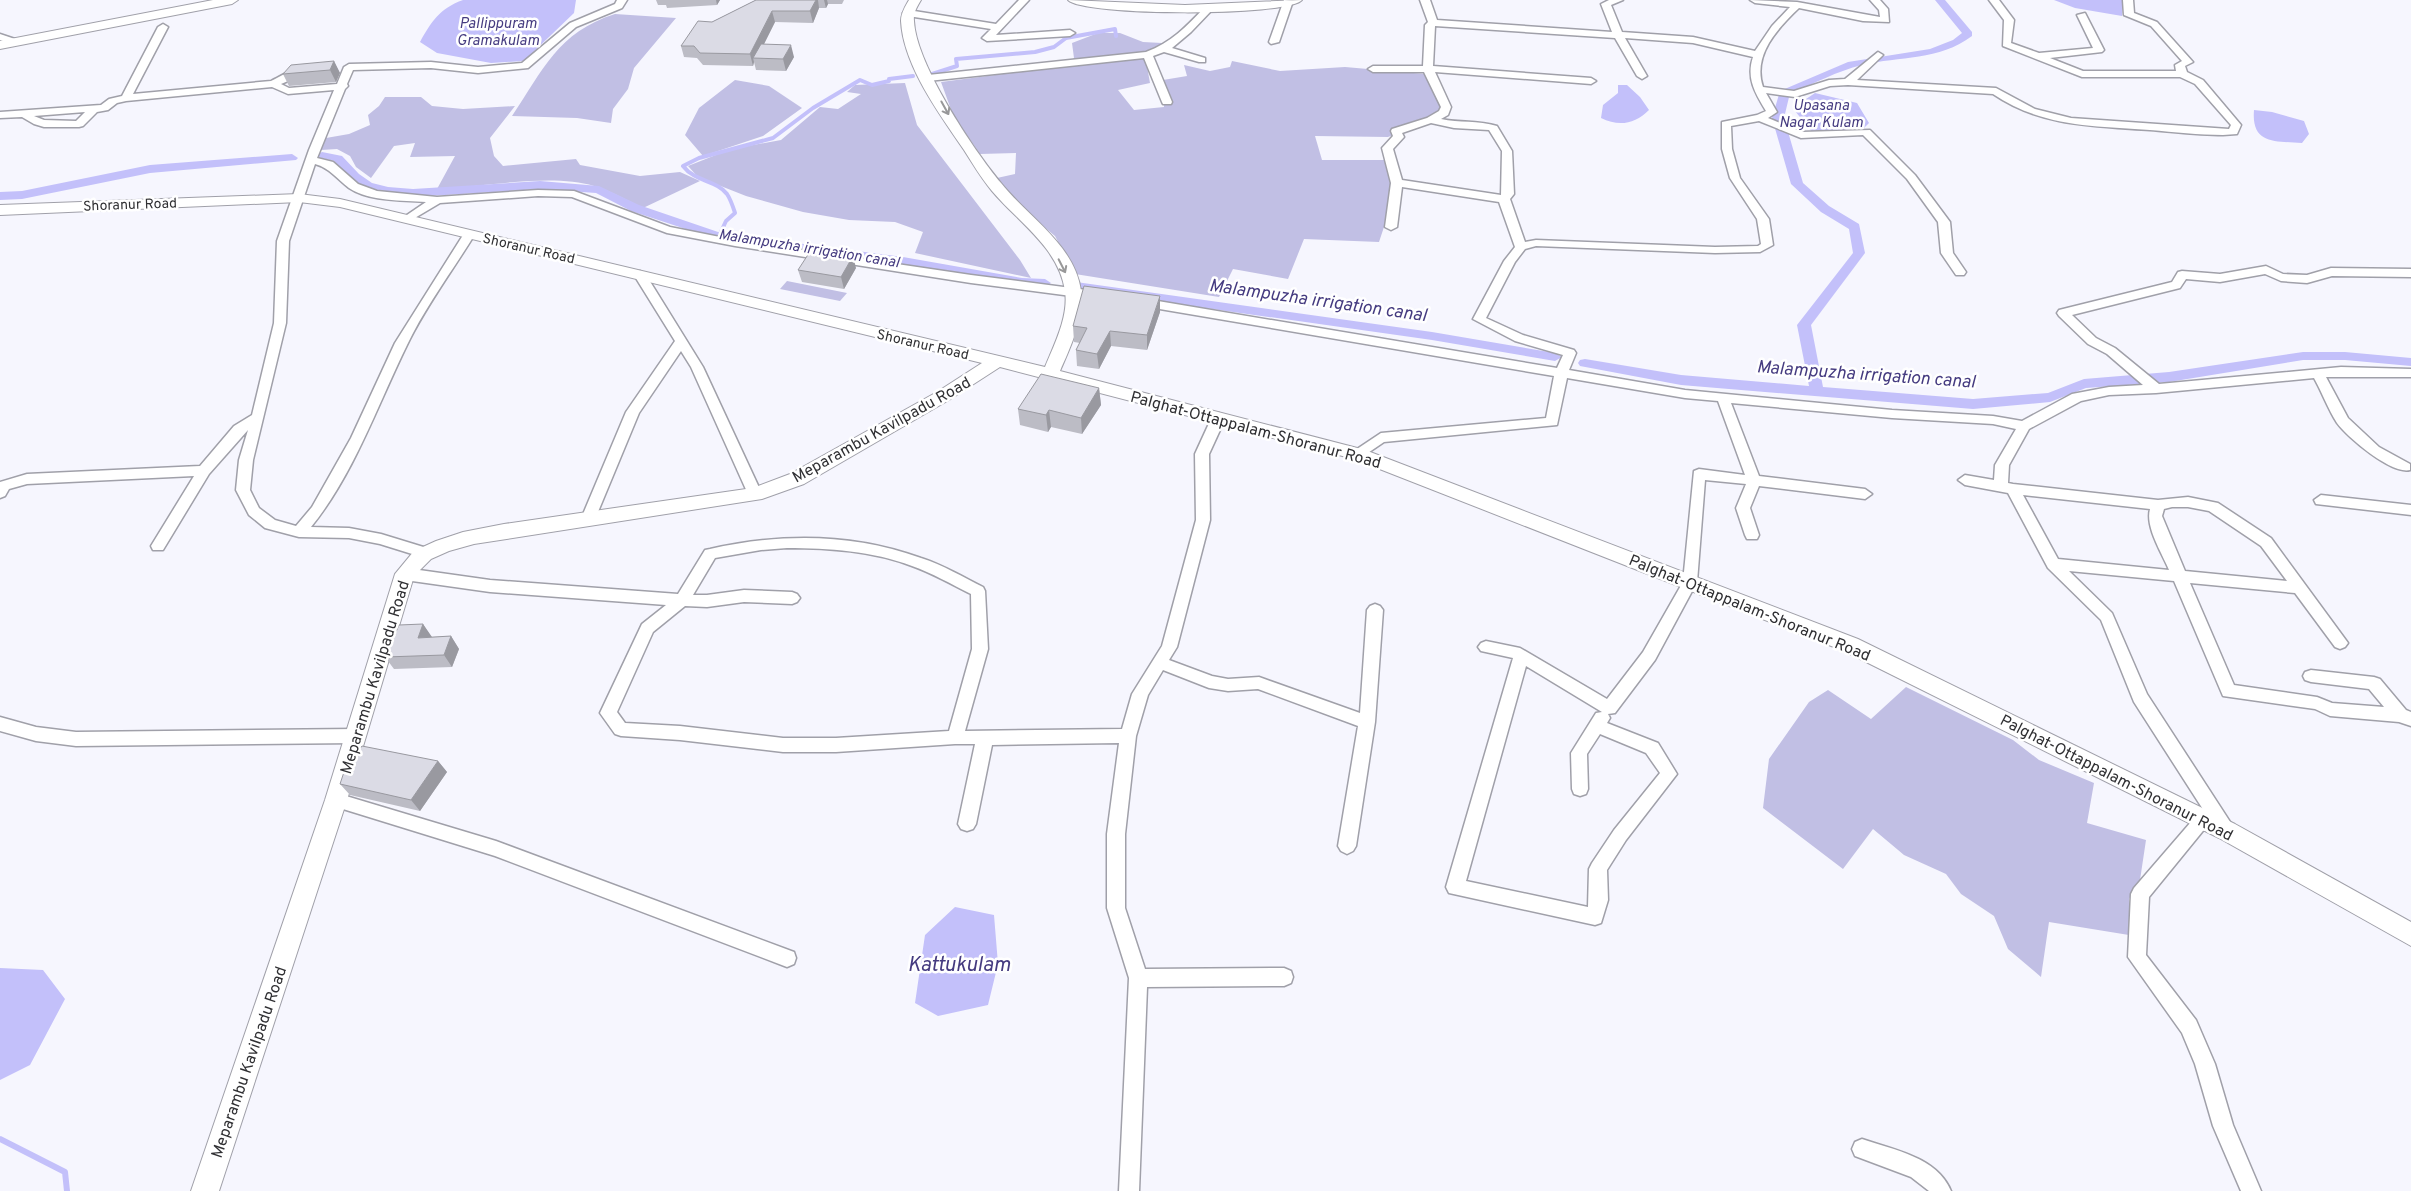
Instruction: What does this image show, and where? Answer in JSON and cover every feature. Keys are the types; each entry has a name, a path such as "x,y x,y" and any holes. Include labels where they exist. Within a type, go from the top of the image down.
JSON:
{"main road":[{"path":"178,9 191,0"},
{"path":"0,45 232,0"},
{"path":"1074,0 1144,9 1208,9 1292,1"},
{"path":"909,4 908,25 917,58 951,120 998,189 1044,234 1063,266 1067,291 1068,326 1060,351 1044,372"},
{"path":"909,4 896,12 894,29 926,99 972,174 1011,220 1036,242 1067,291"},
{"name":"Shoranur Road","path":"0,210 299,198 340,203 1044,372"},
{"name":"Meparambu Kavilpadu Road","path":"204,1191 357,736 405,574 425,553 467,538 755,494 797,479 943,396 998,362"},
{"name":"Palghat-Ottappalam-Shoranur Road","path":"1044,372 1359,454 1851,645 2227,831 2411,935"}],"street":[{"path":"425,553 381,539 349,533 299,532 270,524 254,511 243,490 246,460 280,324 284,241 312,155 343,86 345,67 431,64 478,70 525,66 573,25 620,6 622,0"},
{"path":"1024,0 988,38 1070,33"},
{"path":"1425,0 1433,22"},
{"path":"1618,0 1606,4 1619,37 1642,76"},
{"path":"1754,0 1886,20 1883,9 1875,0"},
{"path":"1758,89 1795,94 1829,83 1848,82 1996,91 2012,105 2068,122 2120,127 2151,127 2200,133 2233,132 2236,125 2199,82 2182,74 2082,74 2006,44 2009,20 1994,0"},
{"path":"2128,0 2129,15 2154,24 2188,62 2180,65 2182,74"},
{"path":"1274,42 1292,1"},
{"path":"909,4 998,27"},
{"path":"1359,454 1382,438 1552,422 1561,375 1570,352 1519,338 1479,319 1510,261 1521,247 1536,243 1715,250 1760,249 1767,245 1763,219 1734,178 1727,149 1726,124 1760,118 1772,112 1758,89 1754,74 1758,55 1776,25 1797,5"},
{"path":"928,78 1148,55 1166,49 1208,9"},
{"path":"2036,56 2099,50 2082,16"},
{"path":"1433,22 1619,37 1693,40 1758,55"},
{"path":"1391,227 1396,183 1388,148 1399,137 1396,131 1431,120 1444,113 1446,107 1428,69 1430,25 1433,22"},
{"path":"126,98 163,27"},
{"path":"0,37 15,42"},
{"path":"1166,49 1202,60"},
{"path":"1148,55 1167,102"},
{"path":"1848,82 1878,55"},
{"path":"0,115 26,115 33,122 42,124 79,124 95,108 104,108 113,101 126,98 273,84 284,80 294,72 314,69"},
{"path":"1372,69 1428,69 1591,81"},
{"path":"273,84 288,91 343,86"},
{"path":"1760,118 1801,135 1866,132 1911,177 1944,222 1947,253 1960,272"},
{"path":"1431,120 1454,125 1484,125 1493,128 1507,151 1509,181 1508,194 1504,199"},
{"path":"312,155 329,164 354,186 375,194 437,200 538,193 574,194 667,230 797,254 1112,298"},
{"path":"1396,183 1504,199"},
{"path":"1504,199 1521,247"},
{"path":"408,219 437,200"},
{"path":"299,532 317,510 358,438 401,343 469,234"},
{"path":"2156,389 2111,351 2092,341 2063,313 2176,285 2182,276 2220,278 2266,270 2281,277 2307,279 2331,272 2411,272"},
{"path":"640,275 697,367 755,494"},
{"path":"1129,300 1435,351 1561,375 1723,398 1892,414 1993,420 2024,426"},
{"path":"588,519 633,412 681,341"},
{"path":"2227,831 2140,697 2107,617 2053,564 2007,487 2002,465 2024,426 2077,397 2109,391 2156,389 2341,371 2411,373"},
{"path":"2318,373 2343,421 2374,450 2409,471"},
{"path":"1723,398 1754,481 1743,508 1752,535"},
{"path":"158,546 204,471 239,429 258,417"},
{"path":"1129,1191 1138,978 1116,908 1116,834 1128,736 1140,694 1161,663 1169,647 1203,520 1202,454 1219,417"},
{"path":"0,493 4,486 27,479 204,471"},
{"path":"1580,789 1579,753 1609,708 1650,656 1690,582 1699,474 1865,494"},
{"path":"1965,480 2007,487 2158,505 2172,502 2188,502 2213,507 2266,542 2340,643"},
{"path":"2321,500 2411,510"},
{"path":"2158,505 2155,516 2229,691 2317,704 2330,709 2406,717"},
{"path":"955,737 980,649 978,591 915,561 858,546 806,543 738,547 710,554 682,600 647,628 608,714 621,729 680,733 783,746 836,745 955,737 1128,736"},
{"path":"2053,564 2300,588"},
{"path":"405,574 490,586 682,600 707,601 744,596 792,598"},
{"path":"1347,846 1367,722 1375,610"},
{"path":"1486,647 1515,652 1609,708"},
{"path":"1521,656 1455,886 1595,917 1599,900 1598,870 1620,835 1669,774 1652,748 1596,726"},
{"path":"1161,663 1189,672 1209,682 1228,685 1259,683 1322,708 1367,722"},
{"path":"2311,676 2374,683 2406,717"},
{"path":"0,724 36,734 76,739 357,736"},
{"path":"968,824 985,738"},
{"path":"336,800 496,849 787,958"},
{"path":"2203,820 2140,894 2137,957 2189,1027 2205,1064 2223,1126 2251,1191"},
{"path":"1138,978 1284,977"},
{"path":"1862,1149 1914,1167 1938,1183 1941,1191"}],"shaded area":[{"path":"615,14 676,18 634,68 628,89 613,109 611,123 577,118 512,116 543,68 566,42 579,31"},
{"path":"1098,33 1120,33 1143,42 1162,43 1164,50 1145,55 1150,83 1118,90 1134,110 1164,107 1163,80 1187,76 1184,65 1210,71 1230,67 1232,61 1280,71 1345,67 1425,74 1442,107 1427,122 1388,137 1315,136 1322,160 1387,160 1394,197 1379,242 1304,239 1288,279 1233,269 1219,297 1075,274 1055,236 1021,208 997,178 1015,174 1016,153 980,154 953,115 941,82 1065,66 1074,58 1072,43"},
{"path":"735,80 769,86 802,108 763,136 703,156 685,135 699,108"},
{"path":"905,83 917,125 1020,260 1031,278 915,253 923,232 895,222 849,220 803,212 746,196 698,177 688,166 731,149 781,140 820,107 838,109 861,94 847,92 855,85"},
{"path":"385,97 421,97 432,106 463,109 515,106 490,138 494,156 503,166 576,159 580,165 640,176 680,172 700,181 643,208 607,191 577,182 517,182 437,189 455,156 410,157 415,143 394,146 371,178 356,167 350,156 337,149 321,150 326,138 349,134 370,125 368,115 379,106"},
{"path":"787,281 847,293 840,301 780,289"},
{"path":"1906,687 2013,740 2039,760 2094,783 2087,823 2146,840 2140,880 2129,899 2135,936 2049,922 2041,977 2008,949 1994,916 1961,894 1946,874 1904,855 1873,829 1843,869 1763,808 1769,759 1809,702 1828,690 1871,719"}],"water":[{"name":"Pallippuram Gramakulam","path":"463,0 576,0 574,13 524,61 491,63 437,53 420,42 437,16 448,7"},
{"path":"2054,0 2123,0 2122,16 2075,8"},
{"path":"1618,85 1627,85 1640,97 1649,110 1644,115 1626,123 1614,123 1601,118 1603,105 1618,93"},
{"name":"Upasana Nagar Kulam","path":"1815,93 1857,103 1869,123 1861,131 1812,132 1795,111 1797,105"},
{"path":"2254,110 2272,112 2304,121 2309,134 2302,143 2267,139 2257,130 2254,121"},
{"name":"Kattukulam","path":"955,907 994,915 998,964 988,1005 938,1016 915,1003 925,935"},
{"path":"0,968 43,970 65,999 30,1065 0,1080"}],"building":[{"path":"756,0 816,0 810,11 772,11 750,54 700,53 694,46 681,46 698,21 712,22"},
{"path":"761,44 791,45 783,59 753,58"},
{"path":"334,61 330,70 283,74 291,65"},
{"path":"811,250 853,256 841,277 798,270"},
{"path":"1084,286 1160,296 1147,335 1110,331 1097,354 1076,350 1087,328 1073,326"},
{"path":"1041,374 1099,388 1081,418 1049,410 1046,415 1018,409"},
{"path":"423,624 418,638 451,636 444,655 385,657 399,625"},
{"path":"362,746 438,761 411,800 340,784 346,766"}],"waterway":[{"path":"1817,391 1804,325 1859,253 1855,227 1825,209 1797,184 1778,118 1785,91 1833,71 1861,62 1931,52 1957,42 1968,34 1940,0"},
{"path":"929,75 957,66 956,59 1035,52 1054,47 1066,38 1115,29 1116,36"},
{"path":"719,236 726,221 735,213 730,199 723,189 694,175 683,166 699,158 773,138 813,108 860,80 872,85 889,81 889,79 913,76"},
{"name":"Malampuzha irrigation canal","path":"322,155 338,158 355,177 368,186 388,191 413,193 540,185 599,190 635,208 719,236 903,261 1022,282 1045,283"},
{"name":"Malampuzha irrigation canal","path":"0,196 22,195 150,169 292,158"},
{"name":"Malampuzha irrigation canal","path":"1076,286 1432,336 1555,357"},
{"name":"Malampuzha irrigation canal","path":"1817,391 1973,404 2012,402 2050,397 2084,384 2169,377 2235,365 2303,356 2345,356 2411,362"},
{"name":"Malampuzha irrigation canal","path":"1585,363 1681,380 1817,391"},
{"path":"0,1139 65,1172 67,1191"}]}
